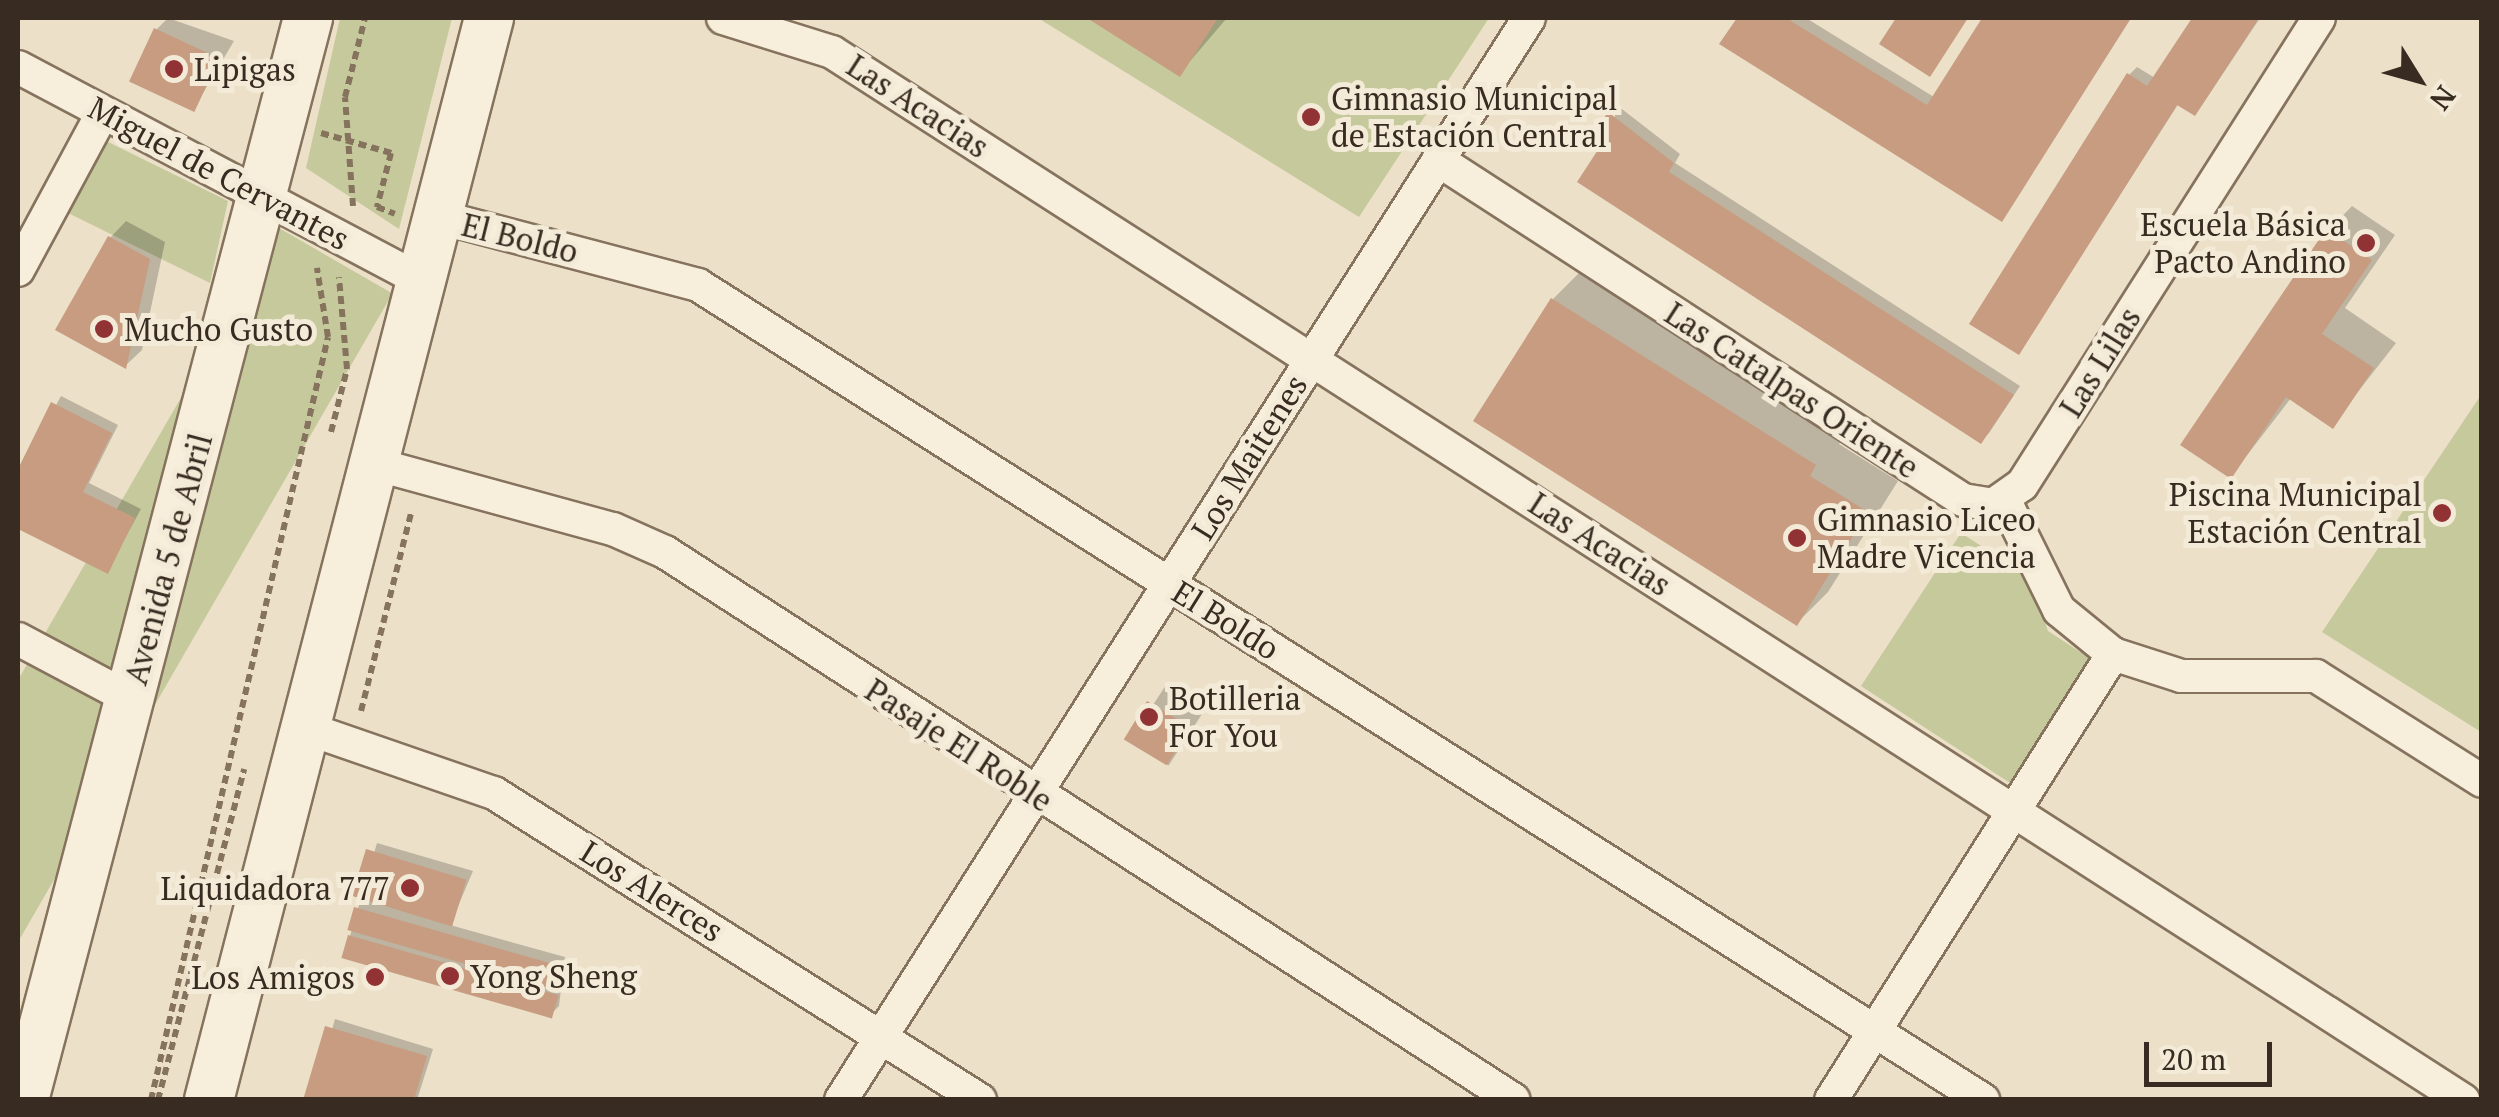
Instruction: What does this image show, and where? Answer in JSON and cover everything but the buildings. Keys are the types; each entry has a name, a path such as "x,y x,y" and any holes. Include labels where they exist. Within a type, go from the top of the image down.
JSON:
{"main road":[{"name":"Avenida 5 de Abril","path":"24,1100 308,18"},
{"path":"209,1100 302,726 489,18"}],"street":[{"name":"Las Acacias","path":"722,18 832,52 2463,1100"},
{"name":"Los Maitenes","path":"841,1100 1529,18"},
{"name":"Las Lilas","path":"2005,501 2319,18"},
{"name":"Miguel de Cervantes","path":"18,67 420,280"},
{"path":"18,270 103,112"},
{"name":"Las Catalpas Oriente","path":"1438,160 1963,500 2005,501"},
{"name":"El Boldo","path":"435,223 698,284 1983,1100"},
{"name":"Pasaje El Roble","path":"371,463 639,538 1514,1100"},
{"path":"2005,501 2059,610 2113,654 2180,676 2316,676 2482,780"},
{"path":"18,639 131,699"},
{"path":"1832,1100 2113,654"},
{"name":"Los Alerces","path":"302,726 494,793 980,1100"}],"path":[{"path":"154,1100 328,337 314,278 358,188 345,140 345,97 365,18"},
{"path":"282,122 390,152 377,207 435,223"},
{"path":"328,446 347,369 335,235"},
{"path":"154,1100 250,751"}],"green space":[{"path":"340,18 452,18 399,229 306,168"},
{"name":"Gimnasio Municipal de Estación Central","path":"1038,18 1489,18 1359,217"},
{"path":"102,139 228,201 210,283 60,209"},
{"path":"279,228 392,294 18,942 18,680"},
{"name":"Piscina Municipal Estación Central","path":"2481,395 2481,732 2322,632"},
{"path":"1961,533 2028,576 2048,631 2091,659 2010,783 1861,686"}],"place":[{"name":"Lipigas","path":"174,69"},
{"name":"Gimnasio Municipal de Estación Central","path":"1311,117"},
{"name":"Escuela Básica Pacto Andino","path":"2366,243"},
{"name":"Mucho Gusto","path":"104,329"},
{"name":"Piscina Municipal Estación Central","path":"2442,513"},
{"name":"Gimnasio Liceo Madre Vicencia","path":"1797,538"},
{"name":"Botilleria For You","path":"1149,717"},
{"name":"Liquidadora 777","path":"410,888"},
{"name":"Yong Sheng","path":"450,976"},
{"name":"Los Amigos","path":"375,977"}]}
